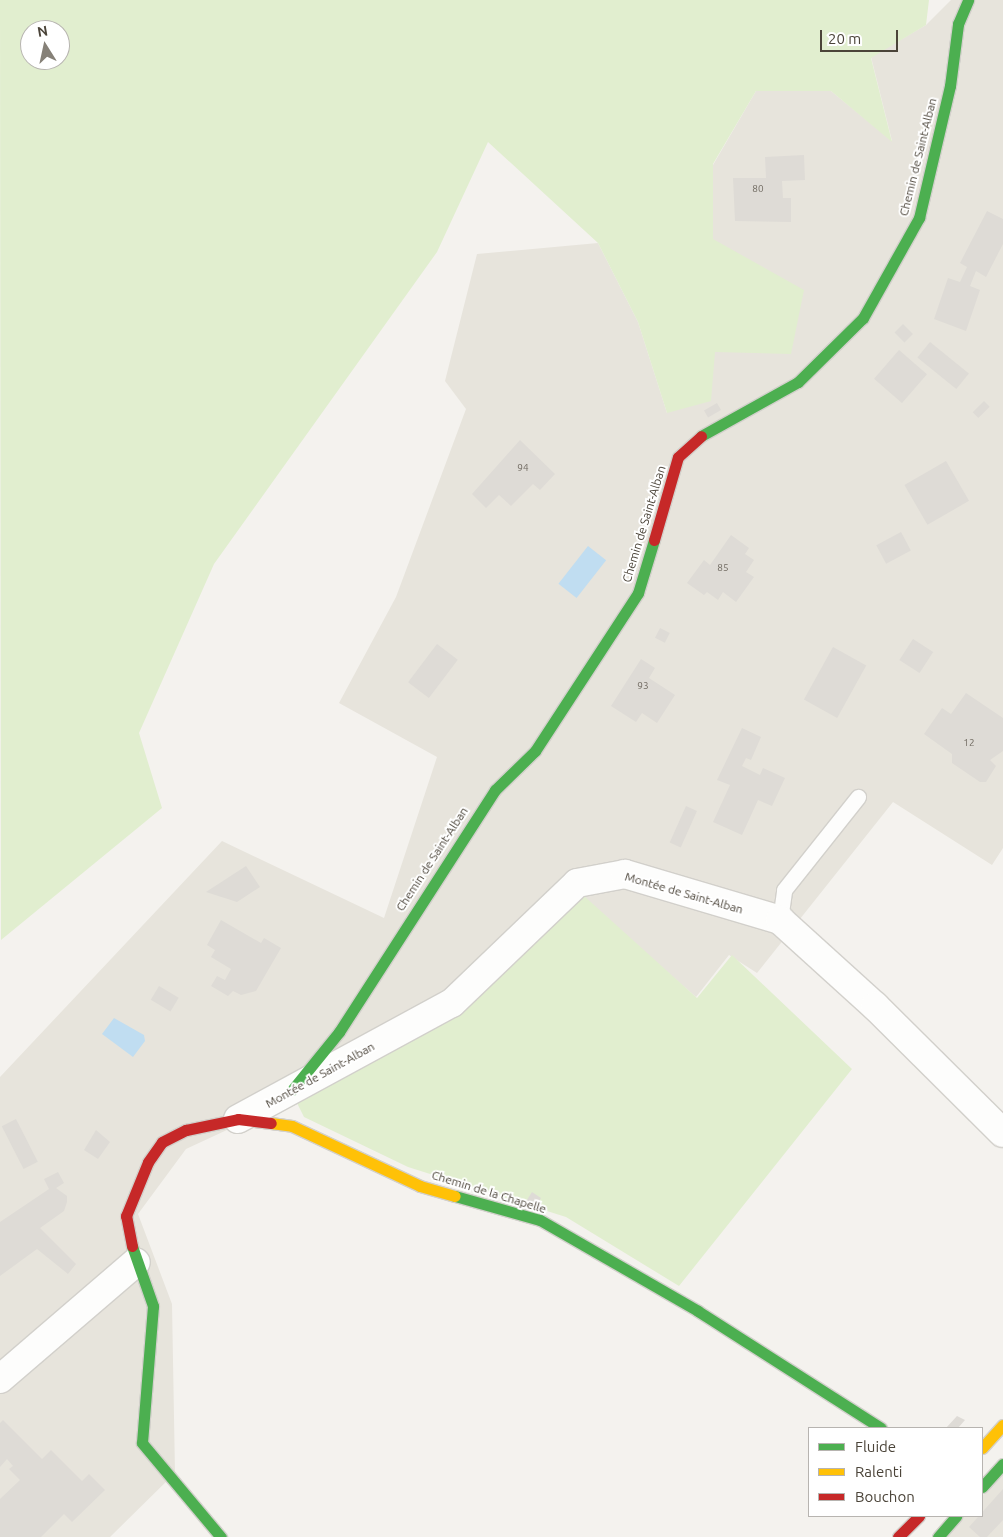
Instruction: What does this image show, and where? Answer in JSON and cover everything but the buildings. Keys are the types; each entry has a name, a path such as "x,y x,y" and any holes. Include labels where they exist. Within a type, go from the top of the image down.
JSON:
{"street":[{"name":"Chemin de Saint-Alban","path":"292,1090 339,1032 495,790 535,751 638,593 678,457 703,434 798,382 863,318 919,218 950,86 958,24 968,0"},
{"name":"Montée de Saint-Alban","path":"238,1119 452,1003 577,883 625,874 780,920 875,1006 1003,1132"},
{"name":"Chemin de la Chapelle","path":"136,1262 126,1216 148,1162 162,1142 186,1130 238,1119 292,1126 420,1186 540,1220 698,1311 879,1427"},
{"path":"0,1379 136,1262 153,1306 142,1443 181,1485 220,1537"},
{"path":"983,1447 1003,1424"},
{"path":"983,1486 1003,1464"},
{"path":"899,1536 918,1517"},
{"path":"943,1529 955,1517"}],"lane":[{"path":"780,920 784,890 858,797"}],"shaded area":[{"path":"951,0 1003,0 1003,848 992,865 893,802 757,973 729,955 696,997 580,896 296,1098 186,1149 138,1214 172,1304 175,1473 110,1537 0,1537 0,1077 222,841 384,918 437,757 339,703 396,597 466,409 445,381 477,254 598,243 638,322 667,413 712,239 713,165 756,91 831,91 892,141 871,57 926,25"},
{"path":"1003,1473 1003,1537 944,1537 962,1517 983,1517 983,1495"}],"green space":[{"path":"0,0 929,0 926,25 871,58 892,142 831,91 756,91 713,164 713,239 804,290 791,354 715,352 711,401 667,413 638,322 598,243 488,142 437,252 214,564 139,733 162,808 1,940"},
{"path":"583,895 697,998 732,955 852,1069 679,1286 566,1217 408,1167 304,1117 294,1097"}],"water":[{"path":"588,546 606,560 577,598 558,584"},
{"path":"114,1018 144,1035 145,1041 133,1057 102,1034"}],"traffic: fast":[{"path":"701,436 798,382 863,318 919,218 950,86 958,24 968,0"},
{"path":"292,1090 339,1032 495,790 535,751 638,593 654,540"},
{"path":"455,1196 540,1220 698,1311 879,1427"},
{"path":"132,1246 153,1306 142,1443 221,1537"},
{"path":"983,1486 1003,1464"},
{"path":"938,1537 955,1517"}],"traffic: slow":[{"path":"271,1123 292,1126 420,1186 455,1196"},
{"path":"983,1447 1003,1425"}],"traffic: jam":[{"path":"654,540 678,457 701,436"},
{"path":"132,1246 126,1216 148,1162 162,1142 186,1130 238,1119 271,1123"},
{"path":"898,1537 918,1517"}]}
